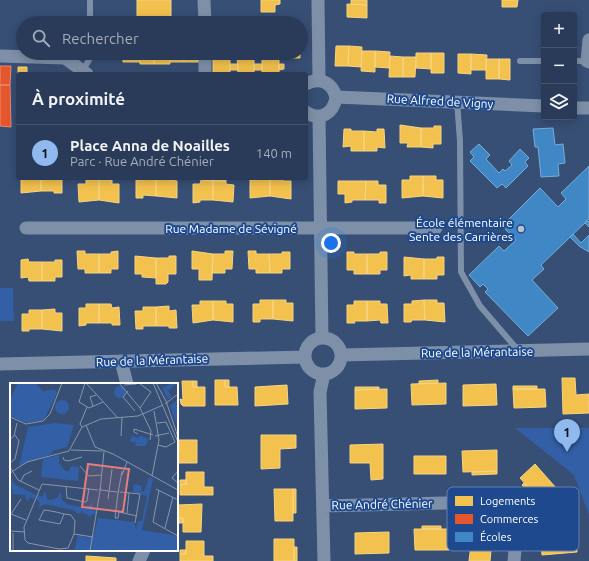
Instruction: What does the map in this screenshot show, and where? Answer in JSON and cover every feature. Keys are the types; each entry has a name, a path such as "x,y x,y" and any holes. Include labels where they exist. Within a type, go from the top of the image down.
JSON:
{"street":[{"path":"204,0 205,16"},
{"path":"318,0 319,80"},
{"path":"583,61 589,40"},
{"path":"0,56 16,56"},
{"path":"68,60 85,72"},
{"path":"205,60 205,72"},
{"path":"308,83 319,80 331,85 336,97 332,110 326,115 319,117 308,113"},
{"name":"Rue Alfred de Vigny","path":"336,97 457,101 541,106"},
{"path":"577,108 589,108"},
{"path":"319,117 322,338"},
{"name":"Rue Madame de Sévigné","path":"26,228 436,228"},
{"path":"322,338 333,341 340,350 341,355 340,361 334,370 324,374 313,371 306,362 305,356 308,346 316,339 322,338"},
{"name":"Rue de la Mérantaise","path":"341,355 589,349"},
{"name":"Rue de la Mérantaise","path":"0,364 305,356"},
{"path":"121,361 127,383"},
{"path":"324,374 320,392 324,561"},
{"name":"Rue André Chénier","path":"323,506 447,503"},
{"path":"139,561 144,551"},
{"name":"Rue André Chénier","path":"514,561 515,551"}],"lane":[{"path":"90,0 90,16"},
{"path":"85,72 89,60"},
{"path":"520,61 541,61"},
{"path":"457,101 460,141 461,272 480,306 518,351"}],"shaded area":[{"path":"0,288 13,288 14,321 0,321"},
{"path":"515,428 589,428 589,515 574,475"}],"building: Logements":[{"path":"137,0 171,0 171,16 137,16"},
{"path":"261,0 280,0 280,4 275,5 275,12 261,12"},
{"path":"351,0 367,0 367,5 351,4"},
{"path":"502,0 518,0 517,7 502,7"},
{"path":"347,4 367,5 367,18 347,17"},
{"path":"336,46 349,46 348,66 335,66"},
{"path":"349,46 362,47 361,67 348,66"},
{"path":"362,51 375,51 375,72 361,71"},
{"path":"375,51 390,52 389,68 375,67"},
{"path":"416,53 431,53 431,69 416,68"},
{"path":"431,53 444,53 444,73 431,73"},
{"path":"458,54 471,54 471,74 458,73"},
{"path":"471,54 487,55 486,70 471,70"},
{"path":"390,56 403,57 403,77 389,77"},
{"path":"403,57 416,57 415,77 403,77"},
{"path":"486,59 499,59 499,79 486,79"},
{"path":"499,59 510,59 510,80 499,79"},
{"path":"123,60 140,60 140,62 123,62"},
{"path":"140,60 154,60 154,64 140,64"},
{"path":"154,60 170,60 170,64 154,64"},
{"path":"170,60 184,60 184,62 170,62"},
{"path":"184,60 199,60 199,62 184,62"},
{"path":"213,60 230,60 230,72 213,72"},
{"path":"237,60 254,60 254,72 238,72"},
{"path":"262,60 279,60 279,72 262,72"},
{"path":"230,64 238,64 238,70 230,70"},
{"path":"254,64 262,64 262,70 254,70"},
{"path":"279,64 284,64 284,69 279,70"},
{"path":"18,67 27,67 27,72 18,72"},
{"path":"400,125 421,128 421,147 407,147 408,143 400,143"},
{"path":"434,126 441,126 441,144 433,144 433,148 421,147 421,128 434,128"},
{"path":"344,129 351,129 351,131 364,131 364,151 351,151 351,146 343,147"},
{"path":"377,129 384,129 385,148 377,147 377,151 364,151 364,131 377,132"},
{"path":"410,176 423,176 423,196 402,198 402,180 410,180"},
{"path":"423,176 436,176 436,180 443,180 443,198 423,196"},
{"path":"21,180 41,180 41,191 21,193"},
{"path":"41,180 62,180 62,193 54,193 54,191 41,191"},
{"path":"86,180 99,180 99,200 79,202 78,184 86,184"},
{"path":"99,180 112,180 112,184 119,184 119,203 99,200"},
{"path":"136,180 156,180 156,196 143,195 143,198 136,198"},
{"path":"156,180 177,181 177,198 156,196"},
{"path":"201,180 213,181 213,200 200,200 200,202 193,203 193,184 200,184"},
{"path":"213,180 226,180 226,181"},
{"path":"250,180 270,180 270,196 250,198"},
{"path":"270,180 291,181 291,199 270,196"},
{"path":"213,181 226,181 226,184 234,185 233,202 213,200"},
{"path":"338,181 366,181 365,200 352,200 352,202 345,203 345,194 338,194"},
{"path":"366,181 378,181 378,185 386,185 386,203 379,203 379,200 365,200"},
{"path":"77,251 85,251 85,254 99,254 99,273 85,273 85,269 78,269"},
{"path":"118,251 118,269 111,269 111,273 99,273 99,254 111,254 111,252"},
{"path":"192,251 213,254 212,280 199,280 199,269 192,269"},
{"path":"225,251 233,251 232,269 225,269 225,273 212,273 213,254 225,254"},
{"path":"248,251 256,251 256,254 269,254 270,273 256,273 256,269 249,269"},
{"path":"282,252 290,252 290,269 282,269 282,273 270,273 269,254 282,254"},
{"path":"347,252 354,252 354,254 367,254 367,274 354,274 354,270 347,270"},
{"path":"380,252 387,252 387,270 380,270 380,274 367,274 367,254 380,254"},
{"path":"135,256 156,258 156,278 142,277 142,274 135,274"},
{"path":"169,256 176,256 176,274 168,274 168,282 166,284 156,284 156,258 169,258"},
{"path":"404,257 424,259 424,279 411,279 411,275 404,276"},
{"path":"437,257 444,257 444,275 437,275 437,279 424,279 424,259 437,259"},
{"path":"28,259 29,262 42,262 42,281 29,281 28,277 21,278 21,260"},
{"path":"55,260 62,260 62,277 55,277 55,281 42,281 42,262 55,262"},
{"path":"260,300 273,300 273,319 260,319 260,322 253,322 253,304 260,304"},
{"path":"273,300 286,300 286,303 293,303 293,321 273,319"},
{"path":"424,300 425,320 412,320 411,322 404,322 404,304 412,304 412,301"},
{"path":"424,300 437,300 437,303 444,303 445,322 425,320"},
{"path":"200,301 213,301 213,320 193,323 192,305 200,305"},
{"path":"213,301 226,301 226,304 233,304 233,322 213,320"},
{"path":"354,301 367,301 367,321 354,321 355,323 347,323 347,305 354,305"},
{"path":"367,301 380,301 380,304 387,304 388,323 381,323 380,320 367,321"},
{"path":"86,304 99,304 99,323 86,323 86,325 79,326 79,308 86,308"},
{"path":"99,304 111,304 112,308 119,307 120,325 112,325 112,323 99,323"},
{"path":"169,306 169,311 176,310 177,328 169,328 169,326 156,326 156,307"},
{"path":"143,307 156,307 156,326 143,326 143,329 136,329 135,311 143,311"},
{"path":"55,309 55,313 62,313 62,331 42,329 42,310"},
{"path":"29,310 42,310 42,329 29,329 29,331 22,331 22,314 29,314"},
{"path":"562,378 575,378 576,395 589,394 589,413 563,414"},
{"path":"215,380 225,380 225,387 237,387 238,405 215,405"},
{"path":"225,380 229,380 229,387 225,387"},
{"path":"438,380 438,383 419,384 419,381"},
{"path":"182,381 193,381 193,387 205,387 205,406 183,406 181,404 180,399 183,400"},
{"path":"193,381 197,381 197,387 193,387"},
{"path":"446,383 446,404 412,405 411,384"},
{"path":"496,384 497,405 463,406 463,385"},
{"path":"287,385 288,404 255,406 255,387"},
{"path":"513,386 537,386 537,389 513,389"},
{"path":"355,387 379,387 379,389 355,390"},
{"path":"387,389 387,408 355,409 355,390"},
{"path":"513,389 545,389 546,407 514,408"},
{"path":"261,435 296,435 296,448 280,449 280,468 261,469"},
{"path":"179,440 197,440 197,463 178,463"},
{"path":"383,444 383,479 371,480 370,463 350,463 350,445"},
{"path":"497,450 497,471 463,472 462,451"},
{"path":"414,456 446,456 446,474 414,474"},
{"path":"535,464 555,487 528,487 520,478"},
{"path":"497,471 497,474 472,475 472,472"},
{"path":"186,472 204,472 204,487 213,487 213,495 180,495 180,485 186,484"},
{"path":"180,480 186,480 186,484 180,485"},
{"path":"524,483 528,487 524,487 522,485"},
{"path":"274,489 293,489 293,521 275,521"},
{"path":"293,489 296,489 296,513 293,513"},
{"path":"202,504 201,532 183,532 183,518 178,518 178,505"},
{"path":"178,518 183,518 183,523 178,523"},
{"path":"422,526 441,526 441,529 422,529"},
{"path":"414,529 447,529 447,550 415,550"},
{"path":"389,532 389,553 355,554 355,533"},
{"path":"274,539 294,539 294,561 274,561"},
{"path":"186,541 204,541 204,556 213,556 213,561 180,561 180,554 186,554"},
{"path":"294,547 297,547 297,561 294,561"},
{"path":"180,550 186,550 186,554 180,554"},
{"path":"470,551 491,551 490,561 469,561"},
{"path":"542,551 577,551 577,552 542,555"},
{"path":"86,556 116,558 116,561 86,561"}],"building: Commerces":[{"path":"0,66 11,66 10,85 0,85"},
{"path":"0,85 10,85 11,127 0,126"}],"building: Écoles":[{"path":"553,128 555,145 563,144 565,163 558,164 559,176 541,177 538,147 535,147 533,129"},
{"path":"479,144 490,155 486,159 499,173 503,169 505,171 512,165 509,161 520,149 529,158 525,162 528,166 506,188 502,184 497,188 470,161 474,157 470,152"},
{"path":"589,166 589,219 541,265 544,269 532,280 558,308 528,336 485,292 488,289 483,284 480,287 469,275 499,246 504,251 516,240 502,226 540,188 558,207 566,199 561,193"},
{"path":"587,220 589,222 589,227 585,223"},
{"path":"573,234 581,243 589,235 589,252 579,246 570,237"}],"place":[{"name":"École élémentaire Sente des Carrières","path":"521,229"},
{"name":"Place Anna de Noailles","path":"567,452"}]}
